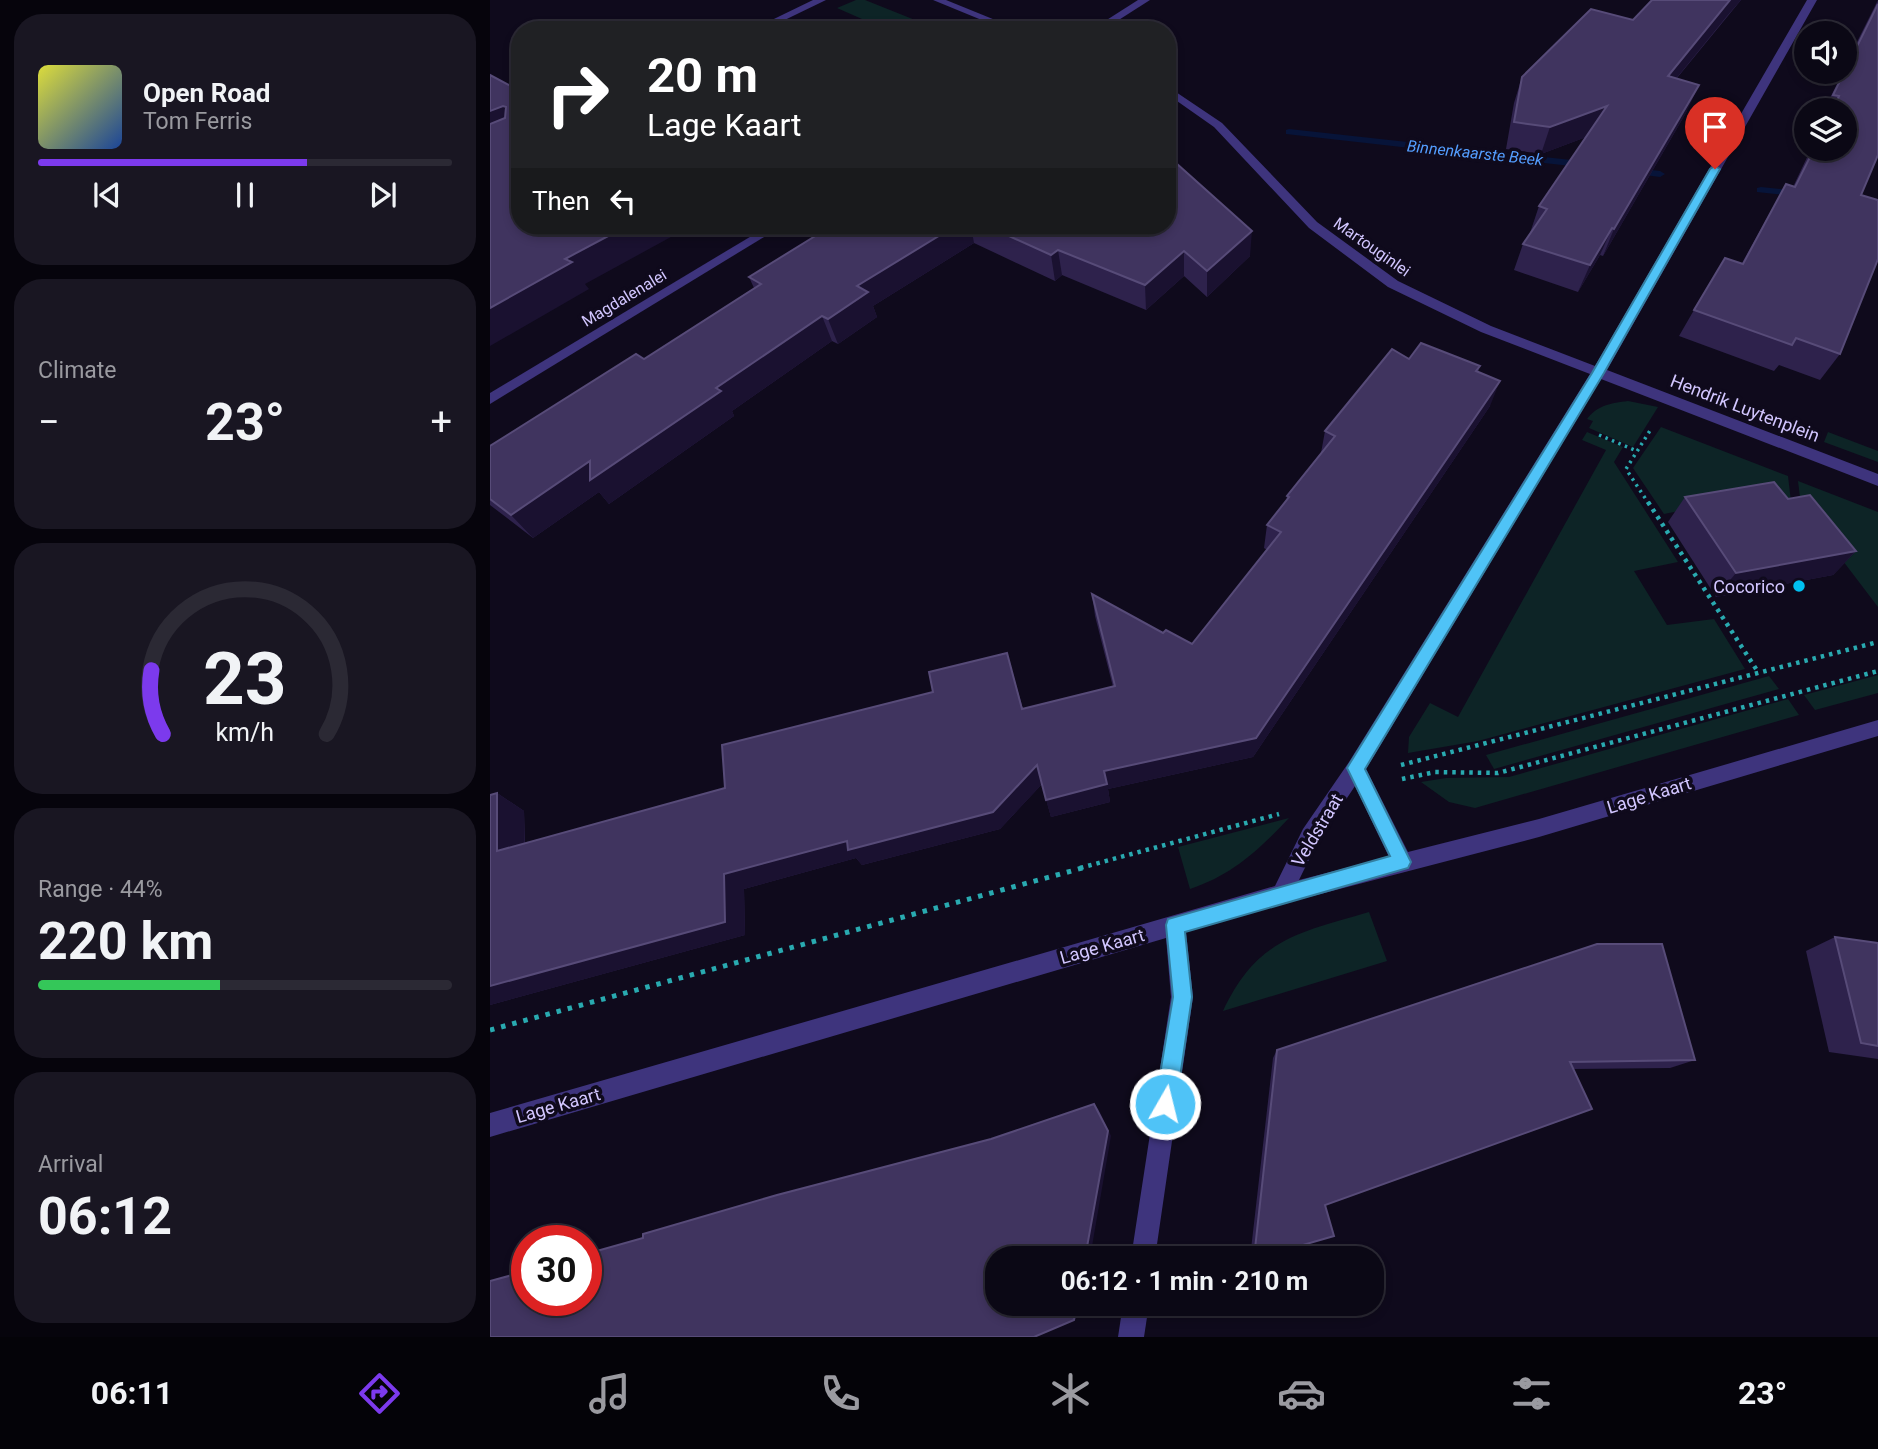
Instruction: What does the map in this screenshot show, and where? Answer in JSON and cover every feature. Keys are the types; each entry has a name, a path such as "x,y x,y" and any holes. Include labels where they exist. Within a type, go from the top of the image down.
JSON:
{"street":[{"path":"776,21 821,0"},
{"path":"938,0 992,21"},
{"path":"1110,21 1144,0"},
{"name":"Veldstraat","path":"1282,894 1310,836 1356,768 1598,373 1812,0"},
{"name":"Martouginlei","path":"1176,95 1218,125 1313,225 1393,284 1486,329 1598,373"},
{"name":"Magdalenalei","path":"490,399 761,235"},
{"name":"Hendrik Luytenplein","path":"1598,373 1878,480"},
{"name":"Lage Kaart","path":"490,1125 1282,894 1539,828 1878,729"},
{"name":"Veldstraat","path":"1356,768 1402,862"},
{"path":"1145,1246 1182,997 1175,925"},
{"path":"1131,1337 1134,1316"}],"path":[{"path":"1654,423 1626,469 1758,672"},
{"path":"1356,768 1415,764 1878,642"},
{"path":"1366,790 1435,772 1498,773 1878,671"},
{"path":"490,1030 1335,798"}],"green space":[{"path":"856,0 865,0 918,21 867,21 837,8"},
{"path":"1628,401 1658,407 1633,447 1589,428 1593,421 1587,419 1600,408"},
{"path":"1661,427 1788,476 1792,510 1750,497 1664,514 1633,468"},
{"path":"1587,432 1623,447 1614,462 1678,562 1634,571 1667,625 1714,619 1745,669 1478,741 1408,753 1409,737 1430,703 1458,717 1606,450 1582,440"},
{"path":"1828,432 1878,451 1878,462 1824,442"},
{"path":"1798,481 1878,512 1878,607 1840,557 1804,530"},
{"path":"1878,675 1878,693 1815,710 1804,695"},
{"path":"1769,676 1779,689 1494,769 1486,755"},
{"path":"1788,699 1799,715 1475,808 1449,802 1421,782 1446,778 1509,777"},
{"path":"1289,818 1267,841 1232,869 1190,889 1178,847"},
{"path":"1369,912 1387,961 1223,1011 1250,968 1282,942 1321,926"}],"building":[{"path":"1652,0 1730,0 1668,76 1699,85 1590,265 1523,244 1547,209 1539,206 1607,106 1550,127 1514,122 1522,77 1591,9 1633,20"},
{"path":"1878,4 1878,155 1861,195 1878,200 1878,259 1840,354 1796,338 1792,345 1694,310 1725,258 1743,264 1786,184 1795,187 1808,161 1857,161 1857,98 1838,98 1839,96 1833,95 1838,84 1857,84 1857,46"},
{"path":"490,75 511,86 511,235 610,235 565,259 572,262 490,308 490,124 505,118 506,107 490,111"},
{"path":"1176,163 1252,231 1207,271 1184,251 1145,285 1058,250 1051,255 1007,235 1176,235"},
{"path":"817,235 940,235 857,286 868,292 828,319 822,316 716,388 721,391 590,480 590,461 511,515 490,499 490,446 636,354 644,359 761,284 749,277"},
{"path":"1421,343 1480,366 1476,371 1500,381 1256,738 1104,771 1107,784 1046,800 1037,765 993,812 848,850 847,841 724,874 725,922 490,986 490,795 497,793 497,851 725,788 722,745 933,692 929,672 1007,653 1022,709 1115,686 1092,594 1163,633 1166,630 1192,644 1281,532 1267,525 1335,436 1325,431 1392,349 1409,359"},
{"path":"1774,482 1788,499 1810,495 1856,551 1736,573 1685,497"},
{"path":"1835,937 1878,943 1878,1046 1861,1043"},
{"path":"1597,944 1662,944 1695,1060 1570,1062 1592,1109 1325,1205 1334,1236 1299,1246 1255,1246 1277,1050"},
{"path":"1094,1104 1108,1131 1087,1246 985,1246 985,1316 1075,1316 1074,1320 1034,1337 490,1337 490,1281 511,1275 511,1316 602,1316 602,1250 643,1238 643,1234 777,1195 991,1139"}],"waterway":[{"name":"Binnenkaarste Beek","path":"1289,132 1589,165"},
{"name":"Binnenkaarste Beek","path":"1633,171 1660,174"},
{"name":"Binnenkaarste Beek","path":"1761,190 1801,194"}],"place":[{"name":"Cocorico","path":"1799,586"}],"route":[{"path":"1165,1104 1182,997 1175,925 1402,862 1356,768 1598,373 1715,169"}]}
